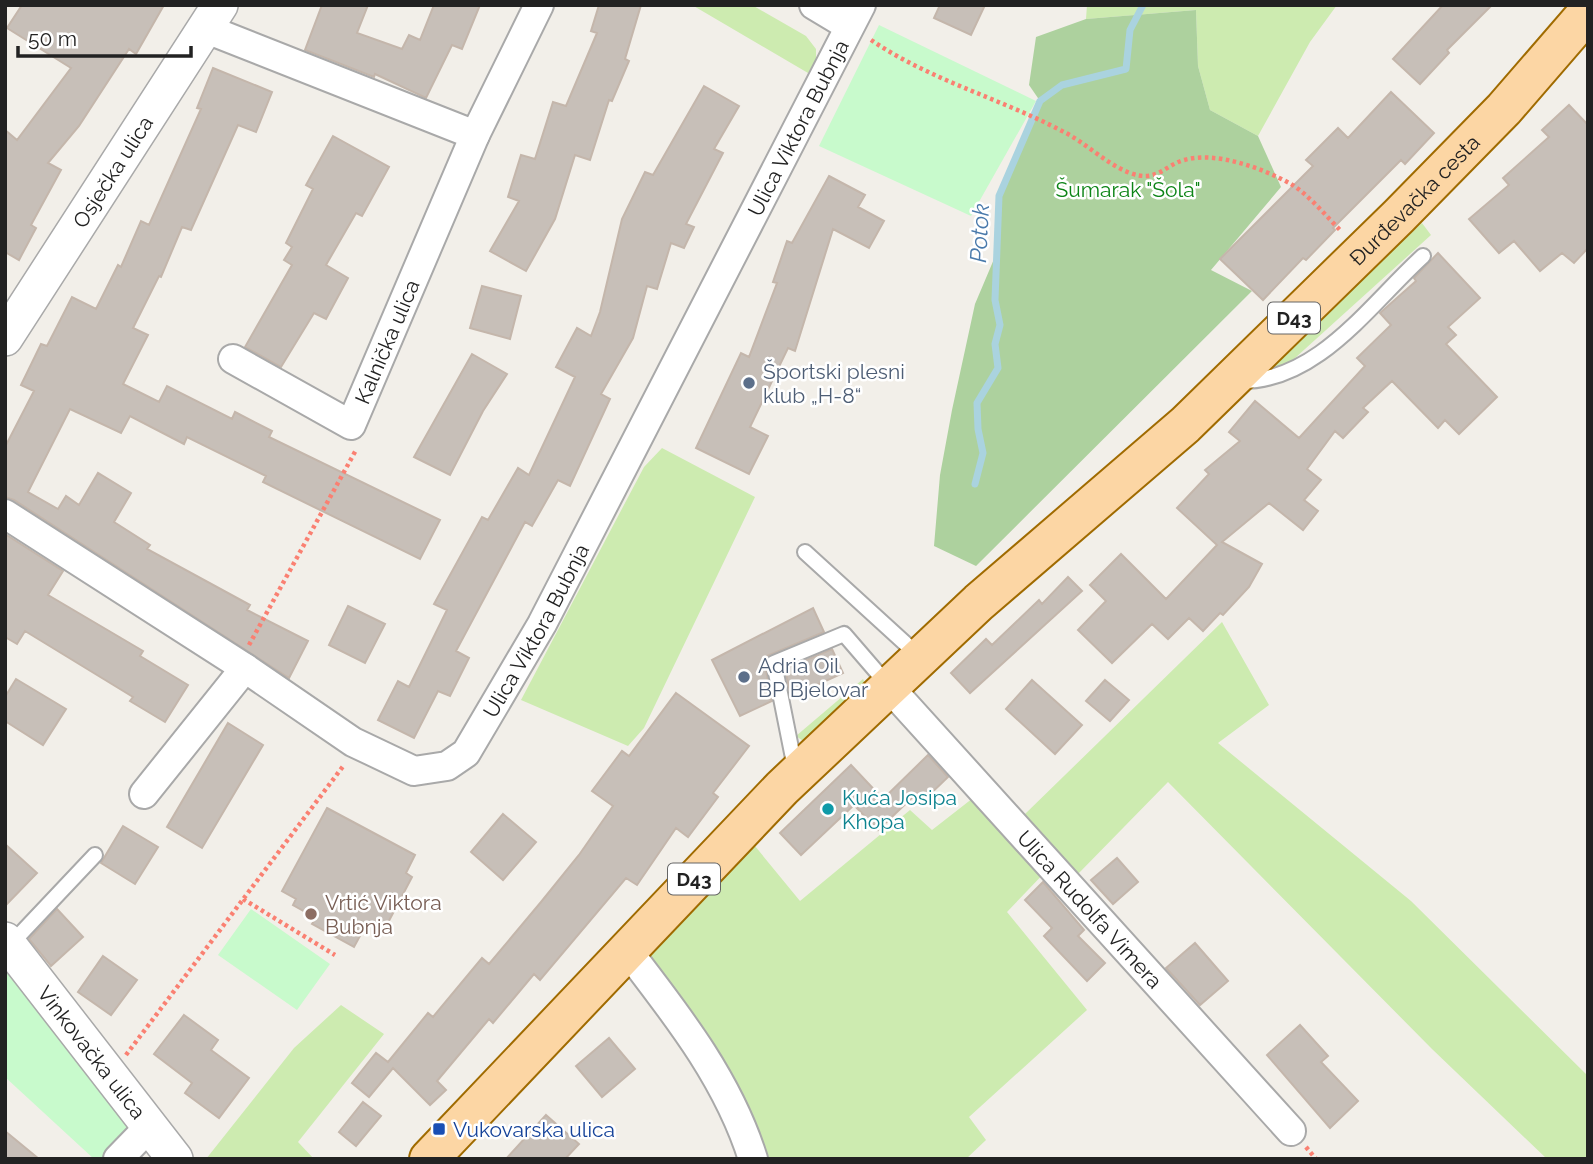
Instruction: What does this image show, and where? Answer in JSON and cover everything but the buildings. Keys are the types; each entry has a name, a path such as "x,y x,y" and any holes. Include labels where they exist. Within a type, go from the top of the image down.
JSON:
{"main road":[{"name":"Đurđevačka cesta","path":"920,656 1185,425 1504,109 1588,12"},
{"name":"D43","path":"429,1159 626,949 796,775 920,656"}],"street":[{"name":"Kalnička ulica","path":"233,359 351,425 475,135 538,5"},
{"path":"814,5 860,24"},
{"path":"212,17 475,135"},
{"name":"Osječka ulica","path":"5,338 212,17"},
{"name":"Ulica Viktora Bubnja","path":"5,514 242,666 360,746 414,771 447,765 466,753 542,624 860,24"},
{"path":"144,794 242,666"},
{"name":"Ulica Rudolfa Vimera","path":"888,686 1291,1131"},
{"name":"Vinkovačka ulica","path":"7,942 175,1159"},
{"path":"626,949 698,1045 737,1116 753,1159"},
{"path":"118,1159 150,1126"}],"lane":[{"path":"1230,380 1263,382 1307,362 1374,307 1423,256"},
{"path":"805,552 920,656"},
{"path":"796,775 774,663 844,634 888,686"},
{"name":"Vinkovačka ulica","path":"7,942 95,855"}],"path":[{"path":"860,24 899,59 1063,131 1130,173 1148,175 1166,172 1180,161 1196,158 1244,164 1291,184 1343,233"},
{"path":"242,666 359,444 351,425"},
{"path":"117,1066 360,746"},
{"path":"243,899 335,956"}],"green space":[{"path":"692,5 752,5 806,36 816,49 816,61 808,73"},
{"path":"1087,5 1337,5 1310,42 1258,136 1210,110 1198,66 1196,10 1086,19"},
{"name":"Šumarak \"Šola\"","path":"1196,10 1198,66 1210,110 1258,136 1281,187 1211,270 1252,291 976,566 934,546 940,475 975,304 997,252 999,196 1040,101 1029,85 1036,37 1086,19"},
{"path":"879,25 1036,101 971,216 819,146"},
{"path":"1422,223 1431,235 1284,368 1263,369"},
{"path":"662,448 755,497 644,728 628,746 521,700 644,467"},
{"path":"1222,622 1269,705 1218,743 1411,901 1588,1076 1588,1159 1547,1159 1432,1049 1168,782 1078,874 1025,814"},
{"path":"863,679 867,687 806,743 796,736"},
{"path":"982,791 1050,867 1007,912 1087,1010 969,1117 986,1140 966,1159 753,1159 640,966 750,840 800,901 910,810 932,830"},
{"path":"251,909 330,964 297,1010 218,955"},
{"path":"5,970 135,1126 101,1159 94,1159 5,1077"},
{"path":"341,1005 384,1034 298,1142 314,1159 206,1159 294,1048"}],"waterway":[{"name":"Potok","path":"975,484 983,453 978,429 977,403 998,368 995,344 1000,325 995,300 999,196 1040,101 1062,85 1126,69 1130,30 1143,5"}],"place":[{"name":"Športski plesni klub „H-8“","path":"749,383"},
{"name":"Adria Oil BP Bjelovar","path":"744,677"},
{"name":"Kuća Josipa Khopa","path":"828,809"},
{"name":"Vrtić Viktora Bubnja","path":"311,914"},
{"name":"Vukovarska ulica","path":"439,1129"}]}
